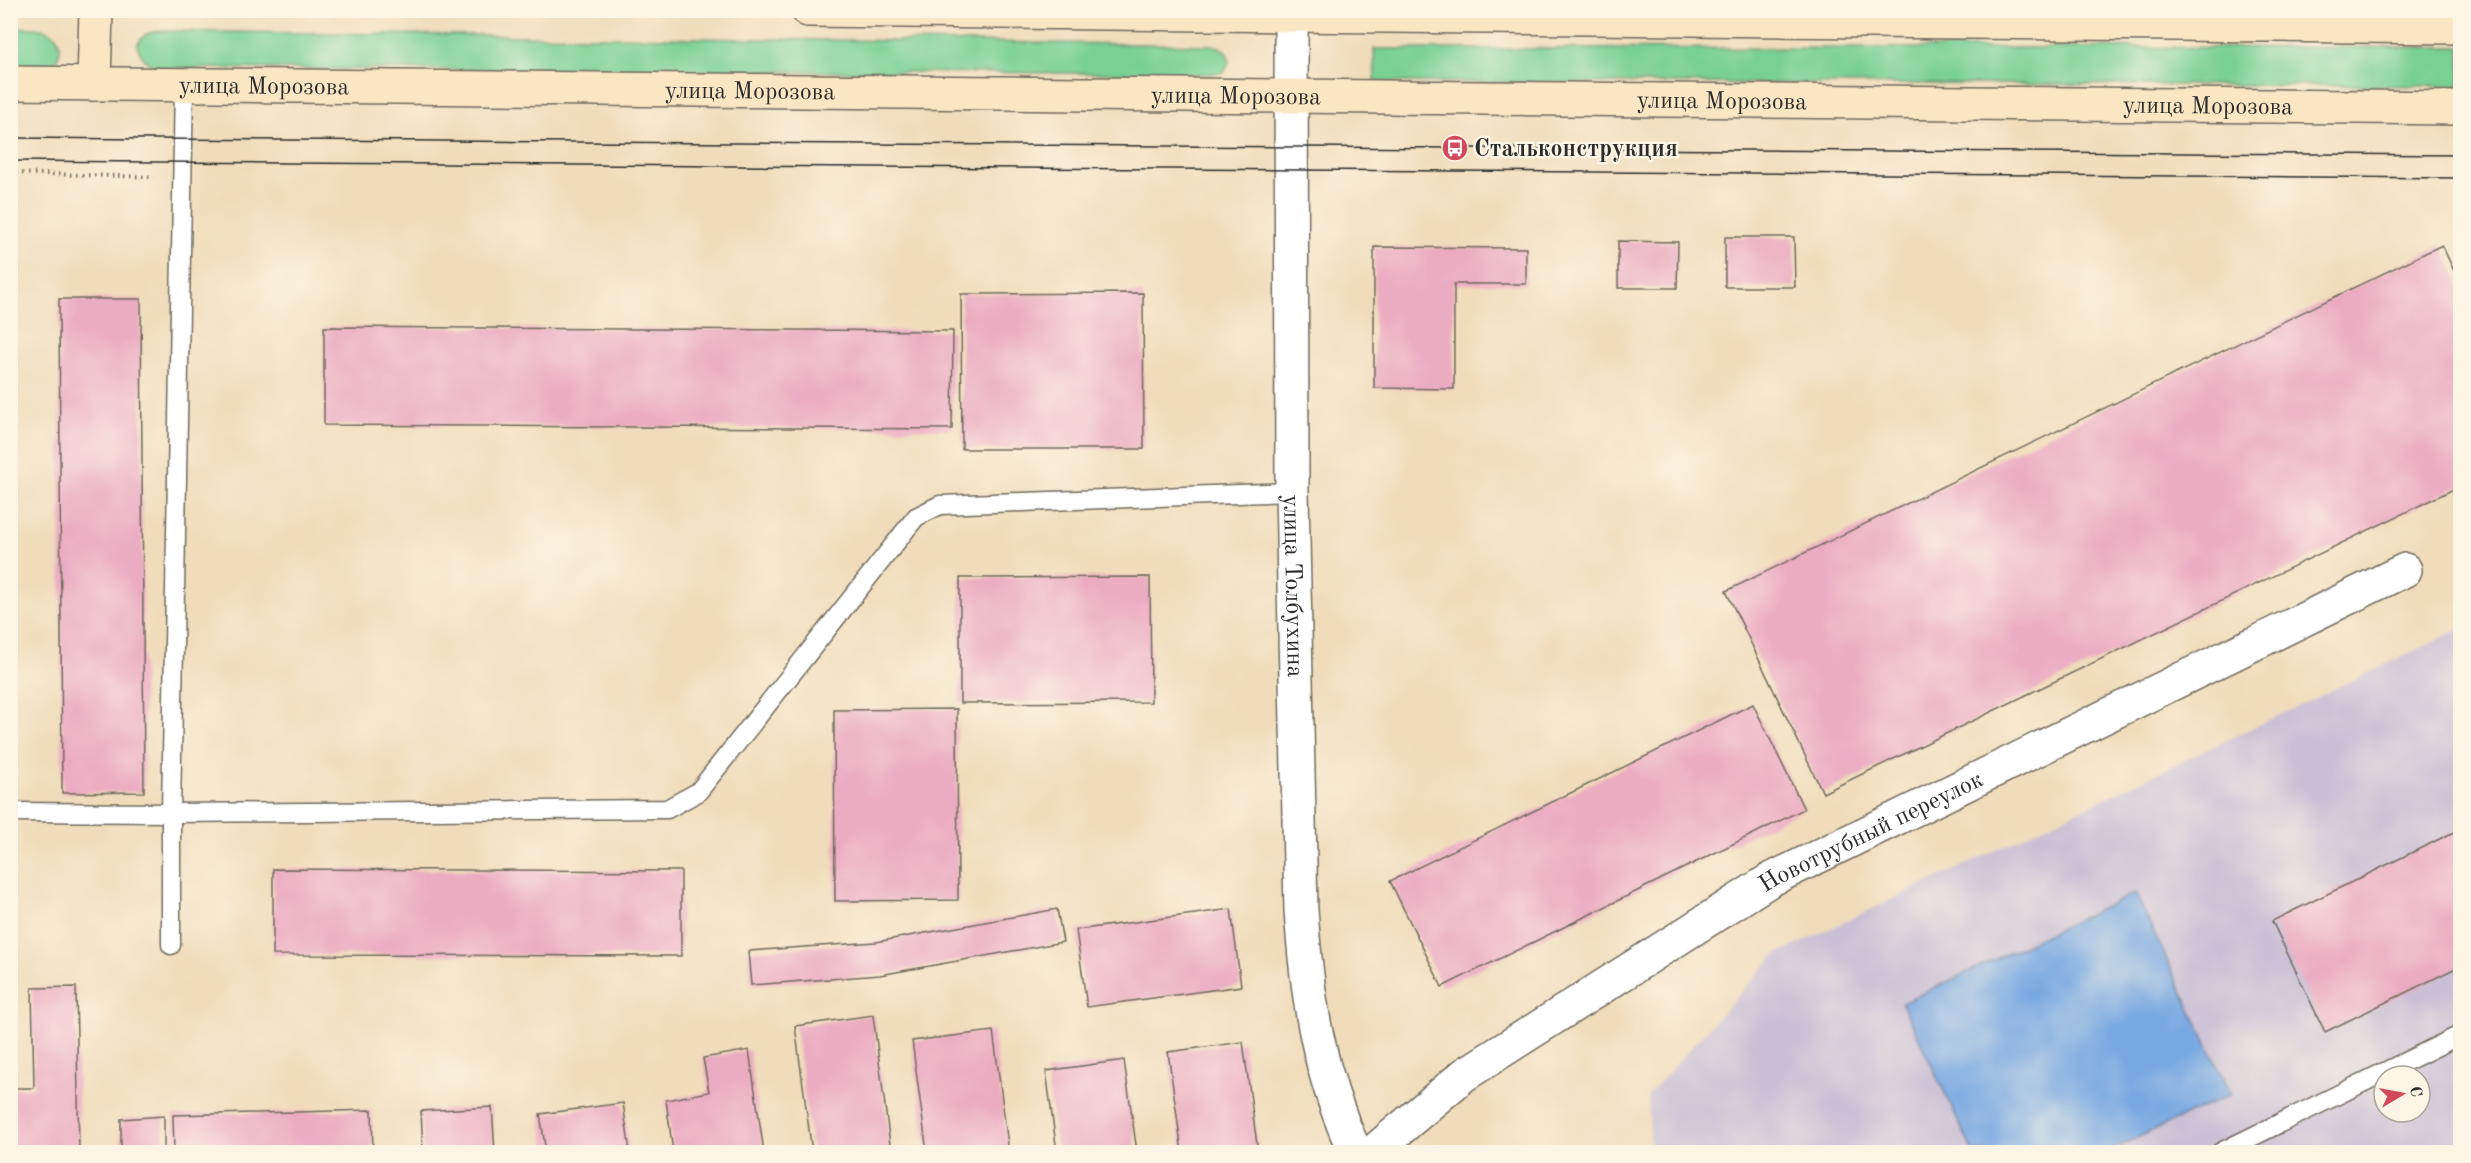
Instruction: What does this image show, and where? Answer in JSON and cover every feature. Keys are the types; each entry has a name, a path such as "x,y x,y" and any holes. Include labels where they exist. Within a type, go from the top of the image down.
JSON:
{"main road":[{"path":"94,84 96,10"},
{"path":"808,10 1291,13 2460,27"},
{"name":"улица Морозова","path":"10,83 1290,96 1384,99 2460,108"}],"street":[{"name":"улица Толбухина","path":"1291,13 1292,492 1301,910 1306,977 1316,1042 1336,1112 1355,1152"},
{"name":"Новотрубный переулок","path":"1373,1152 1464,1076 1770,880 2405,570"}],"lane":[{"path":"171,945 171,813 184,85"},
{"path":"10,812 667,809 698,792 916,517 940,505 1292,492"},
{"path":"2221,1152 2460,1035"}],"path":[{"path":"10,172 182,178"}],"shaded area":[{"path":"2460,629 2460,1152 1651,1152 1648,1095 1775,955"}],"green space":[{"path":"11,28 40,29 53,34 60,46 57,60 44,67 11,67"},
{"path":"161,31 1213,45 1226,52 1229,62 1224,72 1212,74 162,68 146,61 137,45 147,34"},
{"path":"2460,47 2460,86 1375,82 1374,49"}],"water":[{"path":"2135,893 2231,1094 2107,1152 1973,1152 1902,1003"}],"building":[{"path":"1725,237 1794,237 1795,287 1725,287"},
{"path":"1618,241 1678,242 1677,288 1618,288"},
{"path":"2442,245 2460,284 2460,486 1823,793 1726,591"},
{"path":"1374,247 1526,248 1526,284 1454,284 1454,389 1374,388"},
{"path":"1143,293 1144,449 962,449 961,294"},
{"path":"59,299 141,299 144,792 62,793"},
{"path":"324,327 953,331 952,429 324,425"},
{"path":"1150,577 1151,702 960,703 960,578"},
{"path":"1753,704 1804,809 1442,987 1390,881"},
{"path":"957,709 958,900 835,901 834,710"},
{"path":"2460,829 2460,966 2325,1032 2272,921"},
{"path":"273,869 681,871 681,956 273,955"},
{"path":"1057,909 1063,942 880,975 751,985 748,951 876,942"},
{"path":"1231,909 1241,986 1087,1007 1076,930"},
{"path":"76,987 79,1152 10,1152 10,1088 34,1088 32,988"},
{"path":"873,1015 891,1152 812,1152 795,1026"},
{"path":"993,1031 1009,1152 927,1152 912,1041"},
{"path":"1243,1042 1258,1152 1182,1152 1168,1052"},
{"path":"749,1050 764,1152 673,1152 666,1100 709,1092 703,1058"},
{"path":"1124,1060 1137,1152 1057,1152 1046,1071"},
{"path":"623,1103 630,1152 546,1152 540,1114"},
{"path":"492,1107 495,1152 423,1152 421,1111"},
{"path":"372,1110 373,1152 174,1152 173,1115"},
{"path":"164,1116 164,1152 121,1152 121,1119"}],"tram line":[{"path":"10,138 2460,155"},
{"path":"10,161 2460,178"}],"place":[{"name":"Стальконструкция","path":"1455,148"}]}
